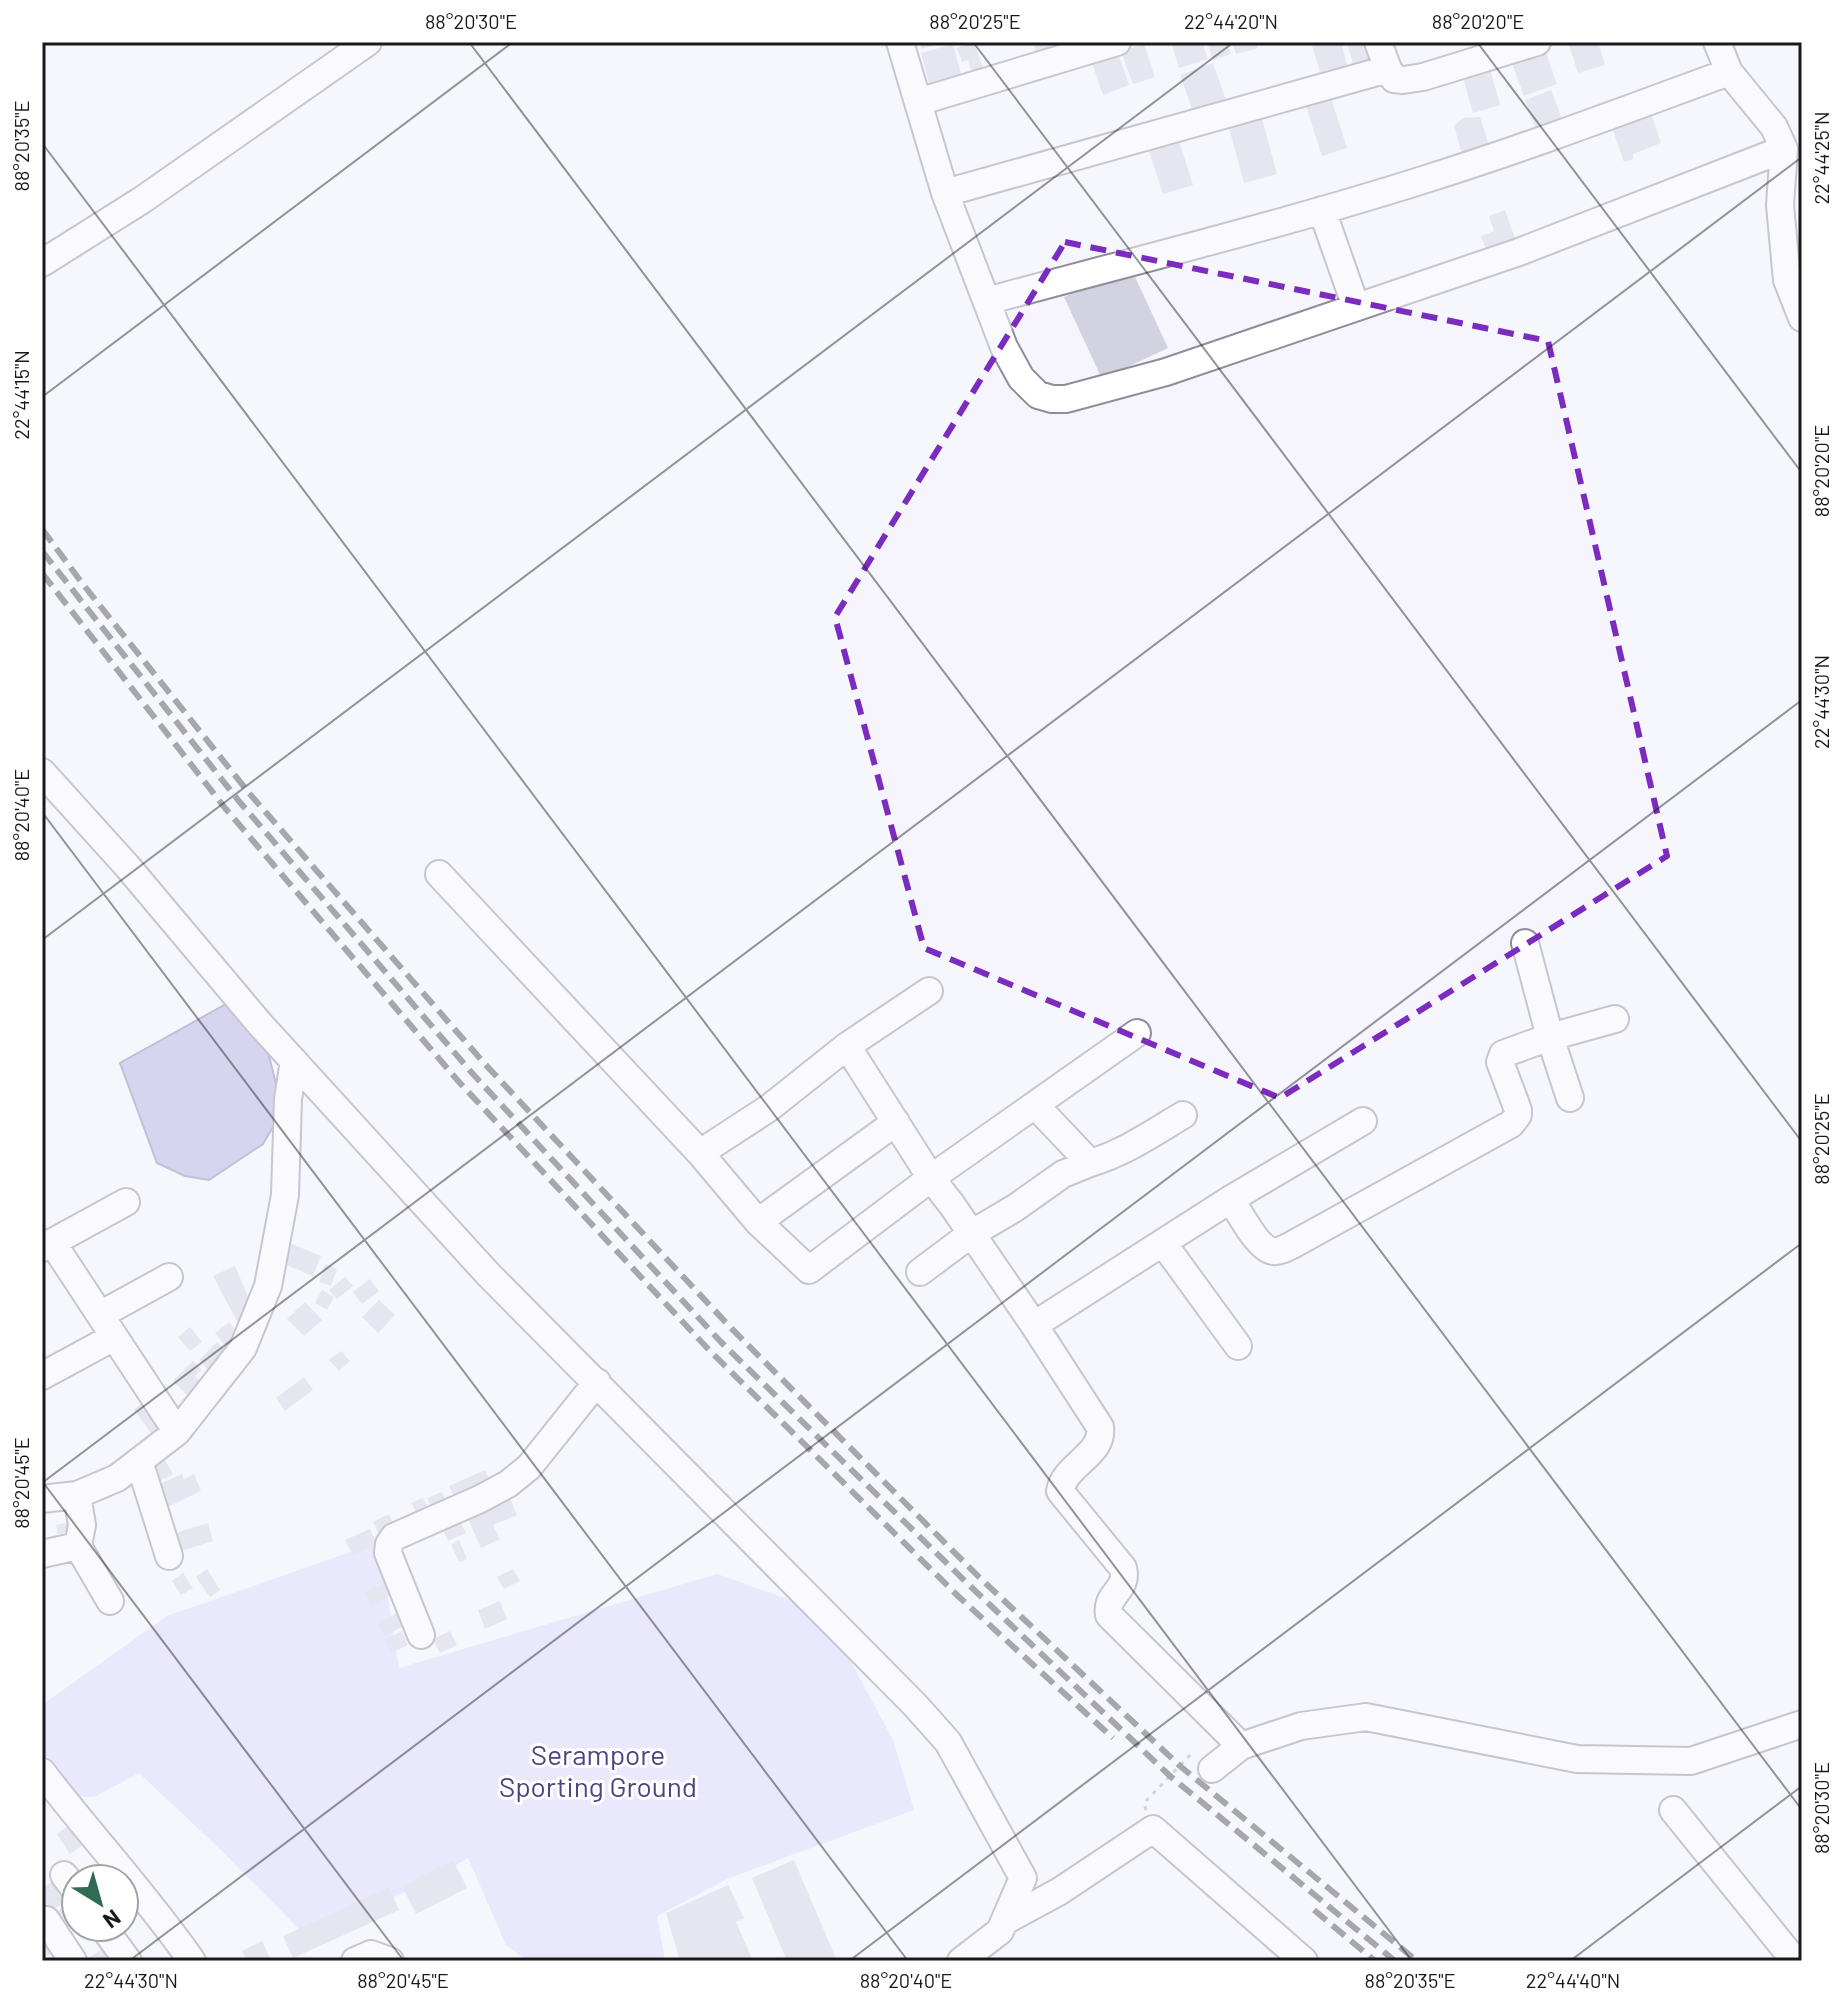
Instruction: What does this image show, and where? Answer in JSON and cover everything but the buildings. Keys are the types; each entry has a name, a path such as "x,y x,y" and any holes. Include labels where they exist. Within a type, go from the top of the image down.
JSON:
{"street":[{"path":"42,263 142,200 368,42"},
{"path":"900,42 945,193 1004,347 1021,378 1038,395 1052,399 1066,399 1166,372 1519,252 1784,149"},
{"path":"918,102 1117,42"},
{"path":"1378,42 1394,79 1403,80 1423,77 1537,42"},
{"path":"1717,42 1729,72 1774,127 1784,149 1780,205 1787,280 1802,318"},
{"path":"945,193 1388,69"},
{"path":"987,301 1322,210 1500,155 1729,72"},
{"path":"1322,210 1356,307"},
{"path":"42,772 52,798 145,887 259,1023 488,1274 840,1628 948,1742 1023,1878 1000,1931 961,1961"},
{"path":"439,874 700,1153 758,1222 809,1270 931,1178 1137,1033"},
{"path":"1525,943 1570,1098"},
{"path":"700,1153 769,1108 847,1046 929,991"},
{"path":"1231,1199 1249,1228 1269,1251 1292,1245 1511,1124 1518,1110 1500,1062 1506,1052 1615,1019"},
{"path":"847,1046 931,1178 1034,1325 1100,1427 1099,1444 1068,1473 1060,1491 1123,1568 1123,1584 1108,1603 1109,1615 1241,1746"},
{"path":"42,1499 77,1495 117,1478 177,1432 243,1348 268,1286 285,1195 288,1099 294,1061"},
{"path":"1035,1105 1090,1163"},
{"path":"920,1272 971,1234 1063,1174 1125,1150 1183,1115"},
{"path":"1034,1325 1231,1199 1363,1121"},
{"path":"758,1222 896,1122"},
{"path":"126,1202 47,1245 100,1315 177,1432"},
{"path":"1163,1243 1238,1346"},
{"path":"100,1315 169,1277"},
{"path":"42,1376 114,1337"},
{"path":"421,1635 388,1553 389,1544 394,1537 508,1484 529,1467 597,1382"},
{"path":"139,1461 169,1556"},
{"path":"77,1495 82,1525 78,1546 110,1601"},
{"path":"42,1554 78,1546"},
{"path":"1212,1769 1241,1746 1301,1726 1366,1717 1577,1759 1691,1761 1802,1724"},
{"path":"42,1772 192,1961"},
{"path":"1673,1810 1795,1961"},
{"path":"1005,1921 1060,1891 1153,1829 1304,1961"},
{"path":"46,1920 73,1961"},
{"path":"115,1943 128,1961"},
{"path":"355,1961 371,1954 390,1961"}],"path":[{"path":"1153,1829 1144,1803 1191,1754 1212,1769"}],"highlighted area":[{"path":"1065,242 1548,341 1667,856 1280,1098 924,948 835,617"}],"green space":[{"name":"Serampore Sporting Ground","path":"379,1542 399,1668 717,1574 824,1612 893,1740 914,1810 727,1879 657,1916 665,1961 527,1961 506,1945 468,1858 426,1883 306,1936 139,1773 96,1796 51,1800 42,1776 42,1705 167,1616"}],"shaded area":[{"path":"226,1004 242,1008 263,1032 278,1092 277,1120 263,1144 209,1180 185,1176 157,1163 120,1063"}],"railway":[{"path":"42,529 249,793 484,1063 731,1328 979,1577 1180,1766 1417,1961"},
{"path":"42,551 238,800 472,1073 721,1342 1170,1776 1395,1961"},
{"path":"42,573 225,808 459,1082 709,1350 958,1596 1113,1738"},
{"path":"1314,1910 1375,1961"}]}
